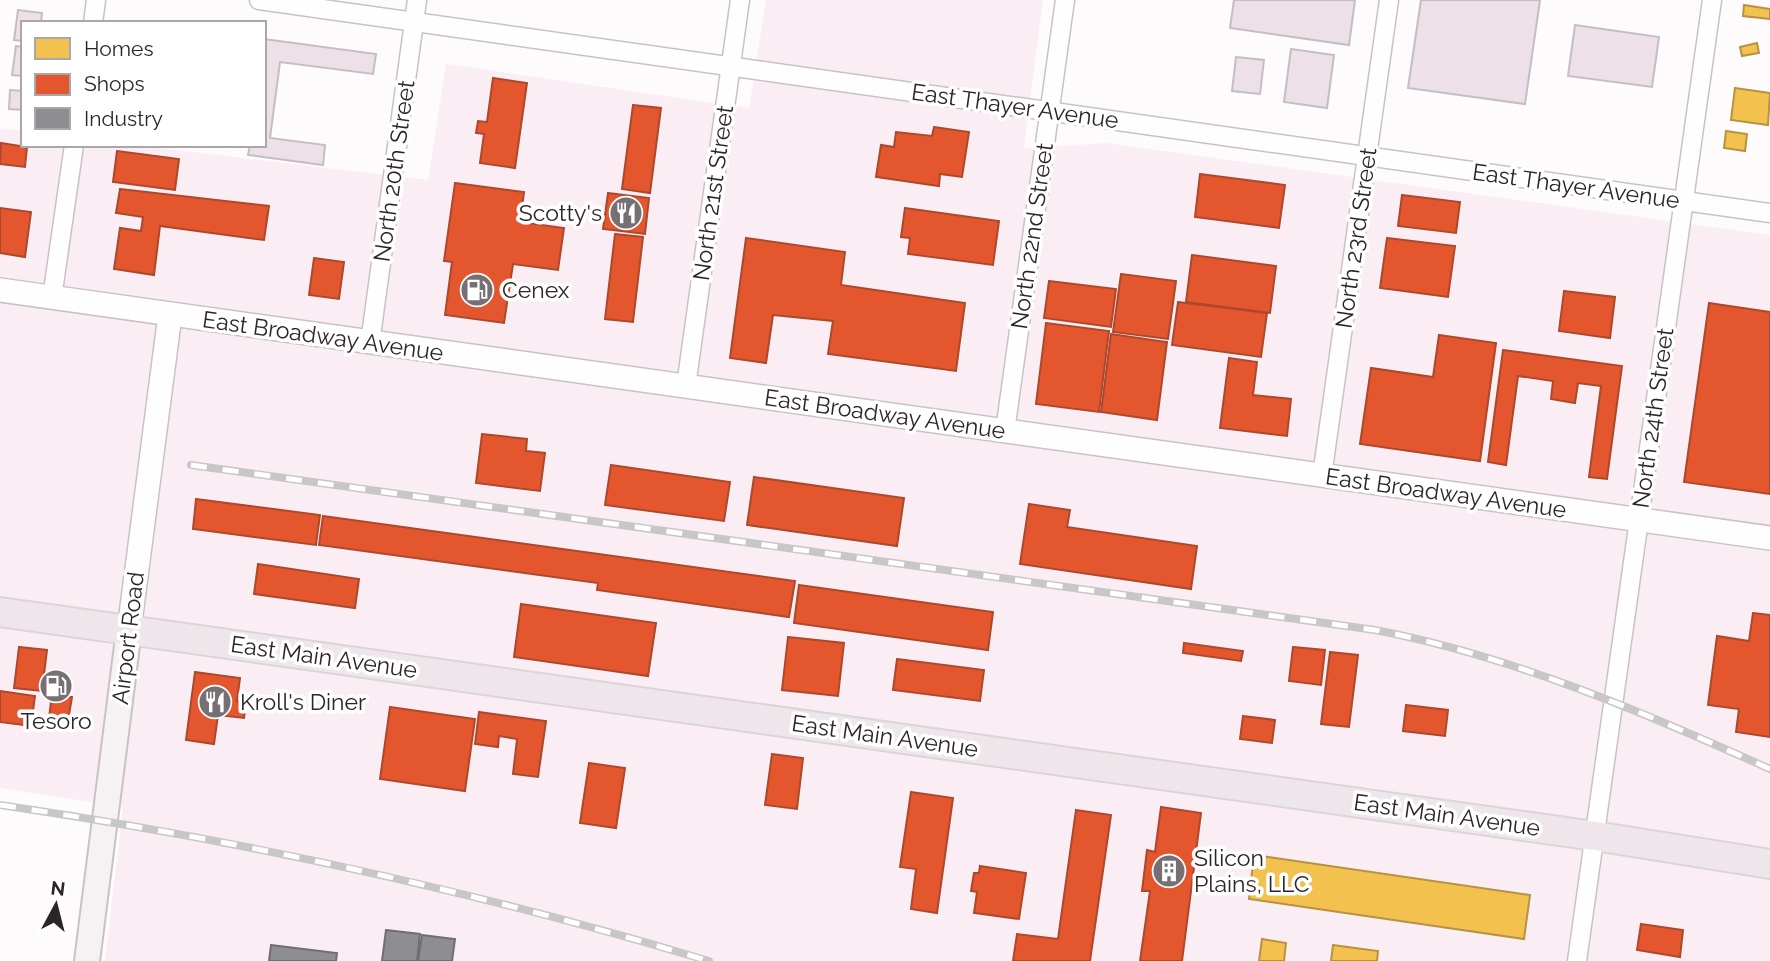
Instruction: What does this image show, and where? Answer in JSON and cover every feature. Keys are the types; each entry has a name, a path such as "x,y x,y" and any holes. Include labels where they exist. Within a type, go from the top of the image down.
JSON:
{"main road":[{"name":"East Main Avenue","path":"0,612 1595,836 1770,864"},
{"name":"Airport Road","path":"88,961 129,630"}],"street":[{"path":"93,21 96,0"},
{"name":"East Thayer Avenue","path":"259,0 1770,213"},
{"name":"North 20th Street","path":"370,342 417,0"},
{"name":"North 21st Street","path":"686,386 740,0"},
{"name":"North 22nd Street","path":"1005,431 1065,0"},
{"name":"North 23rd Street","path":"1322,476 1388,0"},
{"name":"North 24th Street","path":"1577,961 1712,0"},
{"path":"52,298 74,147"},
{"name":"East Broadway Avenue","path":"0,290 1770,538"},
{"name":"Airport Road","path":"129,630 170,315"}],"shaded area":[{"path":"766,0 1043,0 1024,148 1107,143 1770,235 1770,961 105,961 123,807 0,788 0,128 21,131 21,147 152,147 428,180 446,64 749,108"}],"building: Homes":[{"path":"1744,5 1770,9 1770,19 1743,16"},
{"path":"1757,43 1759,53 1742,56 1740,47"},
{"path":"1735,88 1770,93 1768,125 1731,120"},
{"path":"1726,131 1747,134 1745,151 1724,148"},
{"path":"1254,855 1530,895 1524,939 1249,899"},
{"path":"1262,939 1286,943 1284,961 1259,961"},
{"path":"1333,945 1378,951 1377,961 1331,961"}],"building: Shops":[{"path":"493,78 527,83 515,168 480,163 484,134 476,133 478,121 487,122"},
{"path":"633,105 661,108 650,193 622,189"},
{"path":"934,127 969,132 962,177 940,174 939,186 876,177 881,145 894,147 896,132 932,136"},
{"path":"1,143 27,147 25,167 0,164"},
{"path":"117,151 179,159 175,190 113,182"},
{"path":"1200,174 1285,185 1279,228 1195,217"},
{"path":"455,183 524,192 520,222 564,228 558,270 513,264 504,323 445,315 452,262 444,261"},
{"path":"120,189 269,206 264,240 160,226 154,275 114,269 120,228 141,231 143,217 116,213"},
{"name":"Scotty's","path":"608,193 649,198 645,234 603,229"},
{"path":"1402,195 1460,202 1456,233 1398,226"},
{"path":"0,208 31,212 25,257 0,253"},
{"path":"905,208 999,221 993,265 908,254 910,238 901,237"},
{"path":"615,234 643,237 633,322 605,319"},
{"path":"746,238 845,252 841,285 965,303 956,371 828,354 833,321 773,315 766,363 730,358"},
{"path":"1387,238 1455,246 1448,297 1380,288"},
{"path":"1192,255 1276,266 1270,313 1186,302"},
{"path":"314,258 344,262 339,299 309,295"},
{"path":"1121,274 1176,281 1168,339 1113,332"},
{"path":"1049,281 1116,289 1111,327 1044,318"},
{"path":"1564,291 1615,297 1610,338 1559,331"},
{"path":"1178,302 1267,313 1261,357 1172,345"},
{"path":"1709,303 1770,312 1770,494 1684,482"},
{"path":"1046,323 1109,331 1099,412 1036,404"},
{"path":"1111,334 1167,342 1157,420 1101,412"},
{"path":"1439,335 1496,343 1480,461 1360,444 1371,368 1433,377"},
{"path":"1503,350 1622,366 1607,479 1589,477 1601,386 1578,383 1575,403 1551,399 1553,381 1518,376 1506,465 1488,462"},
{"path":"1229,358 1257,362 1253,395 1291,399 1287,436 1220,428"},
{"path":"482,434 527,439 526,451 545,453 540,491 476,483"},
{"path":"611,465 730,482 724,521 605,505"},
{"path":"754,477 904,498 897,546 747,525"},
{"path":"196,499 320,515 316,545 193,529"},
{"path":"1029,504 1070,510 1067,527 1197,546 1191,589 1020,564"},
{"path":"323,516 795,581 789,617 597,590 598,583 319,545"},
{"path":"258,564 359,579 355,608 254,594"},
{"path":"799,585 993,612 988,650 794,623"},
{"path":"521,604 656,623 648,676 514,657"},
{"path":"1753,613 1770,615 1770,737 1736,732 1739,709 1708,705 1717,636 1749,641"},
{"path":"788,637 844,643 838,696 782,690"},
{"path":"1184,643 1243,651 1241,661 1183,653"},
{"path":"19,647 47,650 42,691 14,688"},
{"path":"1293,647 1325,650 1321,685 1289,681"},
{"path":"1330,652 1358,655 1349,727 1321,724"},
{"path":"897,659 984,670 980,701 893,690"},
{"path":"195,672 240,678 237,701 246,703 244,718 218,715 214,744 186,740"},
{"path":"0,691 35,696 31,726 0,722"},
{"path":"52,694 72,697 68,721 49,718"},
{"path":"1406,705 1448,710 1445,736 1403,731"},
{"path":"390,707 475,719 465,791 380,779"},
{"path":"479,712 546,721 538,777 513,774 517,739 499,736 498,747 475,744"},
{"path":"1243,716 1275,720 1272,743 1240,739"},
{"path":"772,754 803,758 797,809 765,805"},
{"path":"589,763 625,768 616,828 580,823"},
{"path":"911,792 953,798 937,913 911,909 916,869 900,867"},
{"name":"Silicon Plains, LLC","path":"1161,807 1201,813 1182,961 1140,961 1150,891 1142,891 1147,850 1155,852"},
{"path":"1076,810 1111,815 1090,961 1013,961 1017,934 1058,939"},
{"path":"980,866 1026,873 1019,919 974,913 977,892 971,891 974,873 979,873"},
{"path":"1641,924 1683,930 1680,957 1637,950"}],"building: Industry":[{"path":"386,930 420,934 417,961 382,961"},
{"path":"422,935 455,939 452,961 418,961"},
{"path":"271,945 337,953 336,961 269,961"}],"building: Other":[{"path":"1234,0 1355,0 1349,45 1230,28"},
{"path":"1421,0 1540,0 1525,104 1408,88"},
{"path":"18,10 42,13 41,21 21,21 21,41 14,40"},
{"path":"1575,25 1659,37 1652,87 1568,76"},
{"path":"266,39 376,54 373,74 280,62 270,138 325,145 323,165 248,155 250,147 266,147"},
{"path":"16,46 21,47 21,76 12,75"},
{"path":"1291,49 1334,55 1327,108 1284,102"},
{"path":"1236,57 1264,60 1260,94 1232,91"},
{"path":"10,90 21,91 21,110 9,109"}],"railway":[{"path":"191,465 1375,630 1426,641 1527,670 1625,707 1770,769"},
{"path":"0,805 179,834 357,870 534,912 709,961"}],"place":[{"name":"Scotty's","path":"626,213"},
{"name":"Cenex","path":"477,290"},
{"name":"Tesoro","path":"56,686"},
{"name":"Kroll's Diner","path":"215,702"},
{"name":"Silicon Plains, LLC","path":"1169,871"}]}
